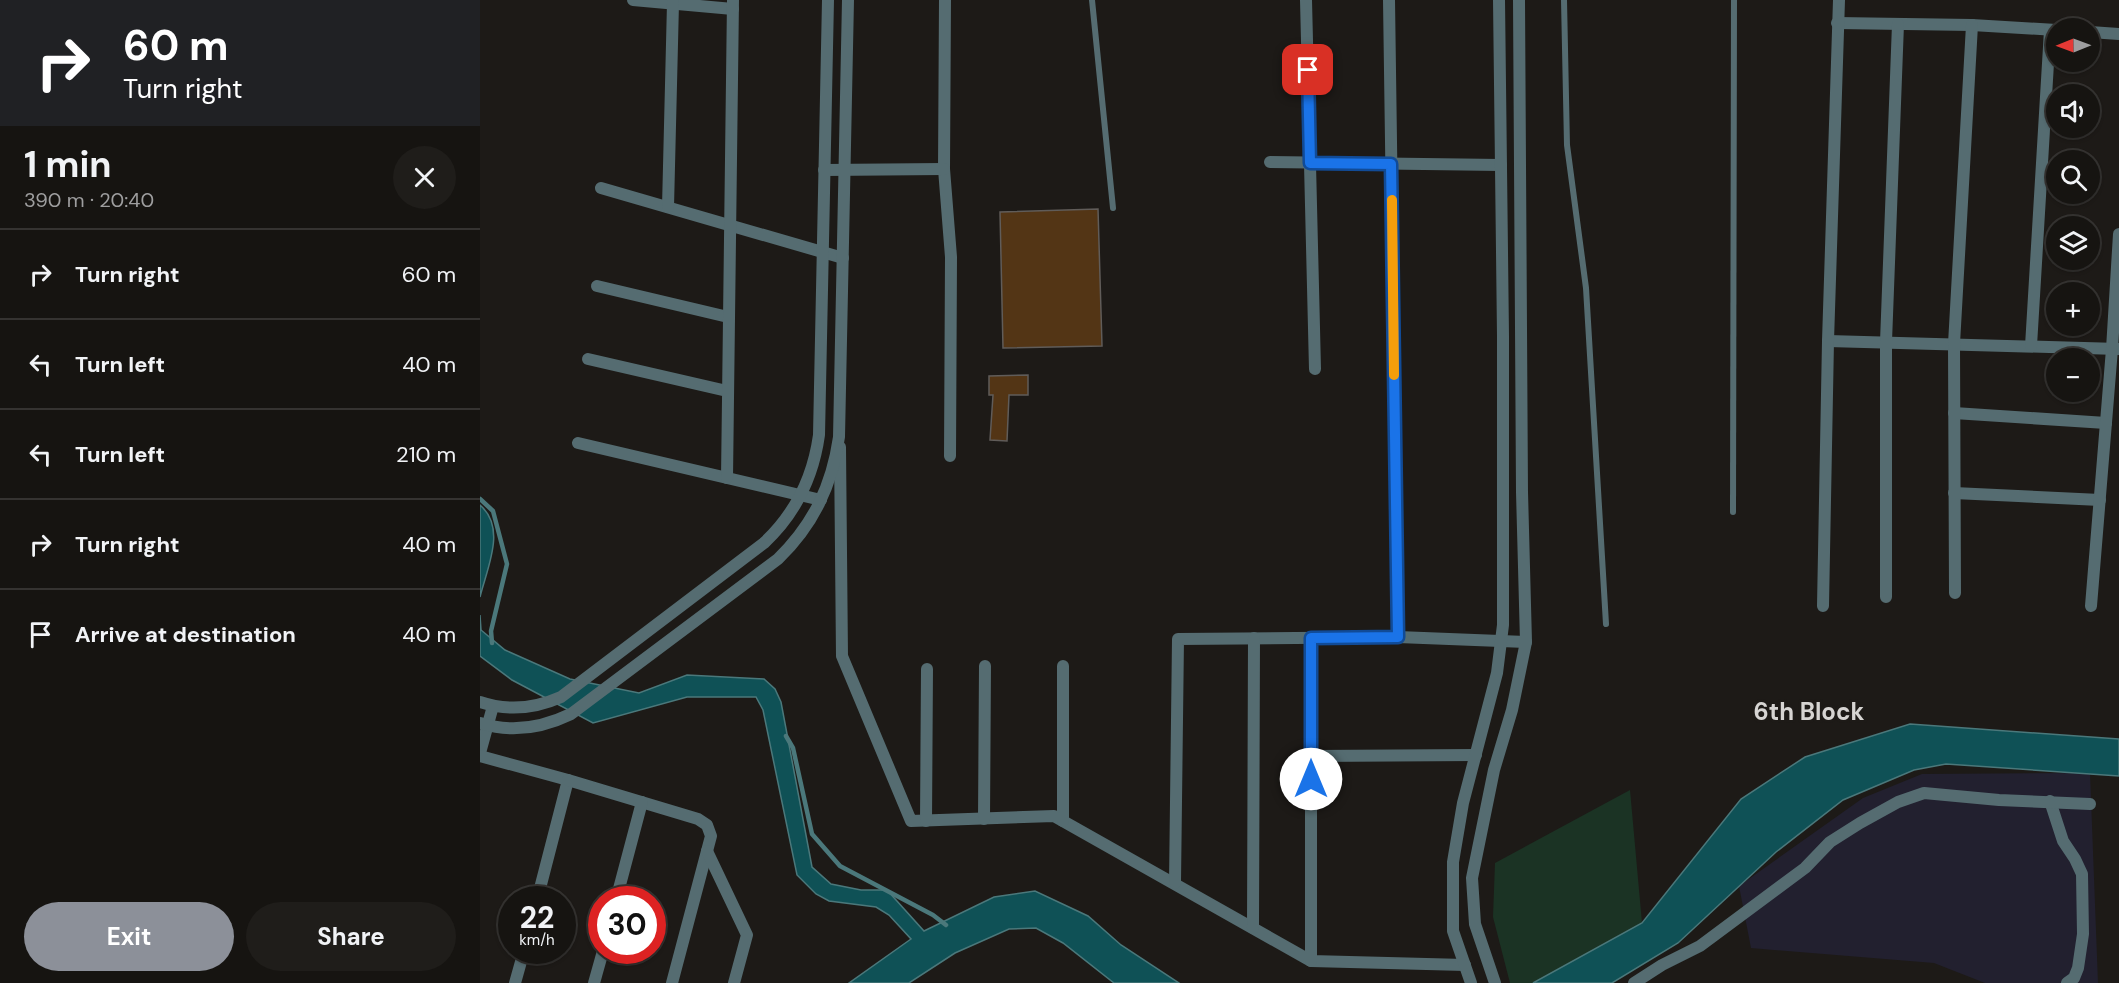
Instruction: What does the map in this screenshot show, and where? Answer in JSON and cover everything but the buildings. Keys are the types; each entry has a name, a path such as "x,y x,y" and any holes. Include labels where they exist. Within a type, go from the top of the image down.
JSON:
{"street":[{"path":"633,0 733,4 727,478"},
{"path":"480,702 493,706 523,708 561,697 764,543 785,521 801,496 813,466 819,435 828,0"},
{"path":"848,0 840,419 842,656 911,821 1054,816 1311,961 1465,965"},
{"path":"945,0 944,169 951,256 950,456"},
{"path":"1306,0 1315,369"},
{"path":"1389,0 1398,637"},
{"path":"1471,983 1453,931 1453,862 1463,803 1497,673 1503,625 1499,0"},
{"path":"1495,983 1475,924 1472,878 1494,770 1512,710 1526,642 1522,480 1519,0"},
{"path":"1823,606 1828,340 1839,0"},
{"path":"668,207 673,3"},
{"path":"1837,23 1972,25 2046,30"},
{"path":"1886,597 1886,342 1898,24"},
{"path":"1955,593 1954,344 1972,25"},
{"path":"2100,33 2119,34"},
{"path":"2031,346 2050,72"},
{"path":"1270,162 1501,165"},
{"path":"824,170 944,169"},
{"path":"601,188 843,258"},
{"path":"2091,606 2106,423 2116,349 2119,234"},
{"path":"597,286 728,316"},
{"path":"1828,340 2116,349"},
{"path":"588,359 727,391"},
{"path":"1954,413 2106,423"},
{"path":"484,724 524,728 571,714 778,559 801,534 822,500 832,472 840,419"},
{"path":"578,443 822,500"},
{"path":"1954,493 2100,500"},
{"path":"1175,884 1178,639 1398,637 1526,642"},
{"path":"1253,928 1254,638"},
{"path":"1311,638 1311,961"},
{"path":"984,819 985,666"},
{"path":"1063,666 1063,821"},
{"path":"926,821 927,669"},
{"path":"493,706 484,724 480,754 698,819 707,825 711,836 672,983"},
{"path":"1311,756 1476,755"},
{"path":"541,886 568,780"},
{"path":"1634,983 1662,965 1701,946 1804,868 1830,842 1898,802 1924,793 1999,800 2090,804"},
{"path":"2050,801 2062,841 2082,874 2083,934 2078,968 2074,978 2067,983"},
{"path":"620,886 642,802"},
{"path":"707,851 747,935 734,983"},
{"path":"515,983 520,964"},
{"path":"594,983 599,964"}],"lane":[{"path":"1092,0 1113,208"},
{"path":"1564,0 1567,145 1586,288 1606,624"},
{"path":"1733,512 1734,0"}],"shaded area":[{"path":"2090,773 2098,983 1985,983 1934,963 1751,948 1739,886 1863,798 1922,774"}],"green space":[{"path":"1630,790 1642,923 1533,983 1510,983 1493,917 1495,863"}],"water":[{"path":"480,505 488,514 494,537 480,597"},
{"path":"480,615 481,630 505,650 570,679 639,693 687,675 764,679 775,689 781,702 812,867 831,884 861,890 887,890 924,931 994,897 1035,891 1088,916 1121,945 1179,983 1114,983 1063,943 1036,928 1009,929 955,953 909,983 849,983 911,939 889,915 876,907 829,901 816,894 797,875 763,710 756,697 687,697 593,723 512,680 480,656"},
{"path":"1910,724 2119,739 2119,776 1946,764 1914,770 1843,800 1776,852 1678,943 1612,983 1533,983 1642,923 1741,799 1805,757"}],"waterway":[{"path":"480,499 493,511 507,564 491,631 492,643"},
{"path":"786,736 793,748 812,834 840,866 933,915 946,925"}],"slow traffic":[{"path":"1392,200 1394,375"}],"district":[{"name":"6th Block","path":"1809,712"}],"route":[{"path":"1308,70 1310,163 1391,164 1398,637 1311,638 1311,779"}]}
